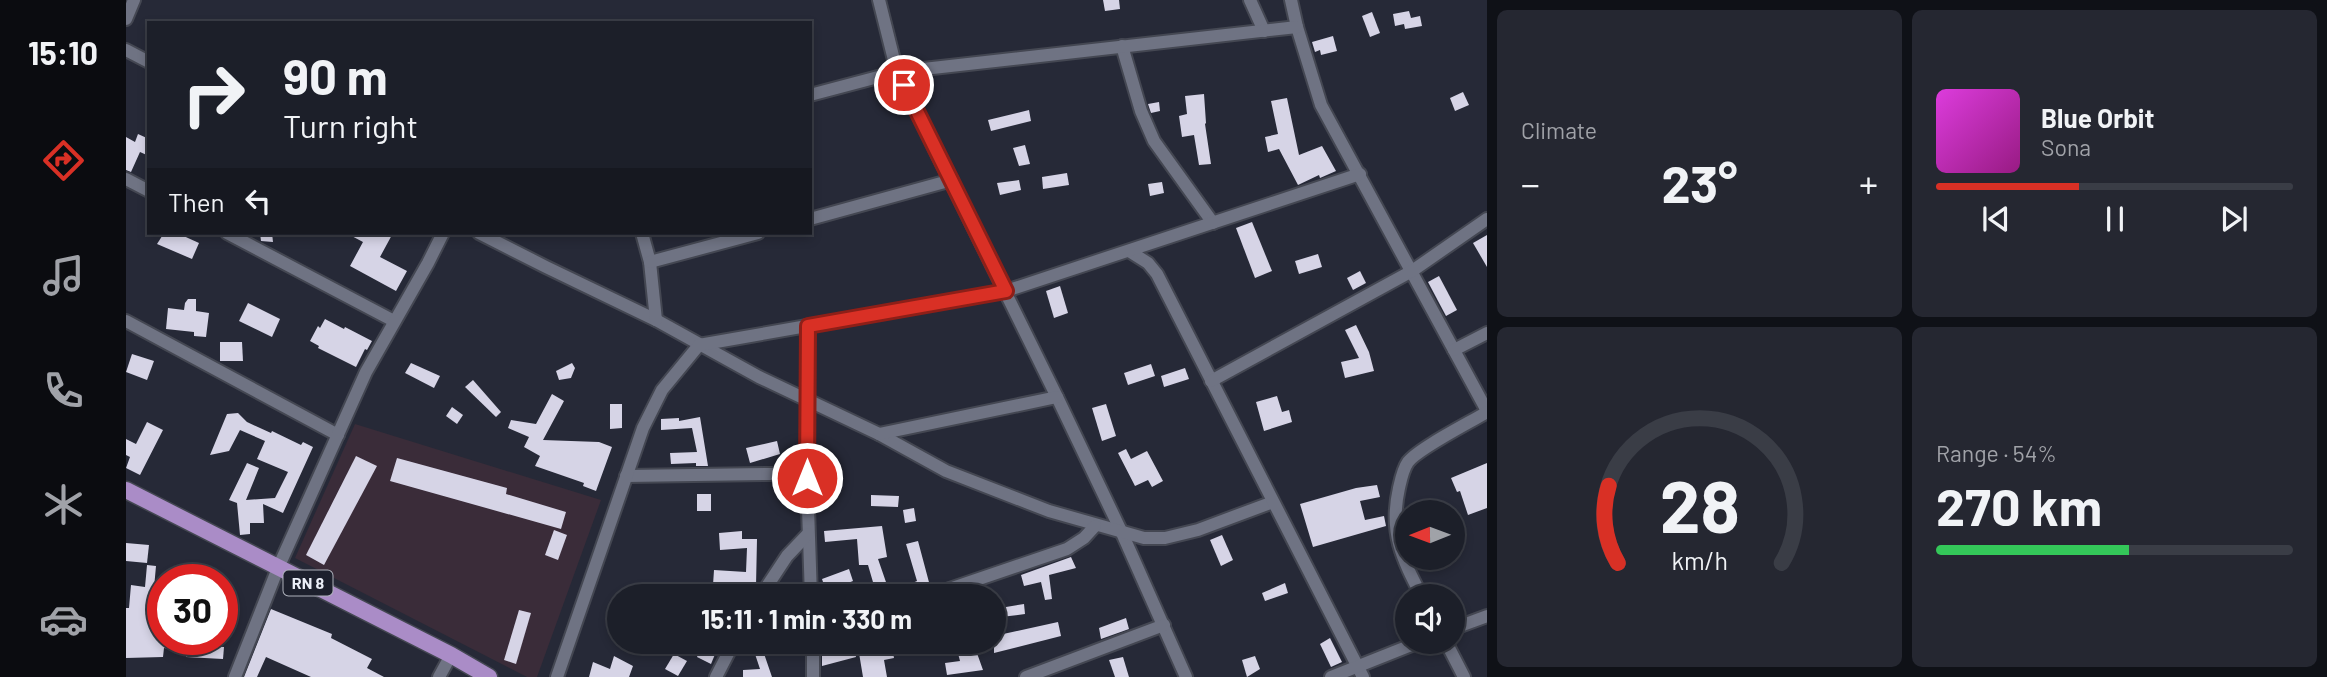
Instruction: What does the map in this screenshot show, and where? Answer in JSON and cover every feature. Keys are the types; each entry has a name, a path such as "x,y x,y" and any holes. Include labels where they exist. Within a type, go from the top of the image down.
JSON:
{"main road":[{"name":"RN 8","path":"126,491 489,677"}],"street":[{"path":"126,19 134,0"},
{"path":"879,0 897,72 1122,533 1186,677"},
{"path":"1250,0 1264,30"},
{"path":"1291,0 1321,105 1487,412 1419,452 1408,462 1402,478 1394,521 1405,564 1415,584"},
{"path":"812,94 897,72 1297,27"},
{"path":"1122,46 1141,111 1154,141 1213,223"},
{"path":"126,50 147,61"},
{"path":"557,677 643,428 662,390 699,345 1006,291 1360,174"},
{"path":"126,179 147,190"},
{"path":"812,218 952,180"},
{"path":"1211,381 1412,271 1487,219"},
{"path":"231,235 394,321"},
{"path":"235,677 278,568 366,372 442,235"},
{"path":"483,235 656,320 699,345 879,434 946,471 1049,511 1143,538 1165,538 1198,530 1273,502"},
{"path":"643,235 650,262 656,320"},
{"path":"650,262 751,235"},
{"path":"1129,251 1148,263 1157,274 1360,672"},
{"path":"126,321 338,435"},
{"path":"808,326 807,478 810,584"},
{"path":"1454,350 1487,333"},
{"path":"879,434 1057,397"},
{"path":"626,476 771,474 807,478"},
{"path":"964,584 1067,549 1084,538 1095,526"},
{"path":"769,584 787,556 808,534"},
{"path":"1465,624 1487,616"},
{"path":"1026,677 1164,625"},
{"path":"716,677 728,654"},
{"path":"813,654 813,677"},
{"path":"1331,677 1360,672 1395,654"},
{"path":"1452,654 1464,677"},
{"path":"439,677 451,656"}],"shaded area":[{"path":"355,424 601,500 537,677 527,677 295,558"}],"building":[{"path":"1103,0 1119,0 1120,9 1105,11"},
{"path":"1409,11 1411,18 1420,16 1422,26 1405,29 1404,24 1395,26 1393,14"},
{"path":"1372,12 1380,33 1370,37 1362,16"},
{"path":"1333,36 1337,51 1321,55 1320,50 1315,52 1312,42"},
{"path":"1463,92 1469,105 1455,111 1450,98"},
{"path":"1204,94 1211,164 1199,165 1194,135 1182,137 1179,116 1187,114 1185,96"},
{"path":"1287,98 1299,155 1322,146 1336,171 1320,178 1319,175 1298,185 1279,149 1268,152 1265,137 1278,134 1271,101"},
{"path":"1159,102 1160,111 1151,113 1148,104"},
{"path":"1029,110 1031,121 991,131 988,120"},
{"path":"138,134 147,138 147,155 140,152 131,172 126,170 126,137 135,142"},
{"path":"1025,145 1030,164 1019,166 1013,148"},
{"path":"1067,173 1069,185 1043,189 1042,177"},
{"path":"1019,180 1021,190 1000,195 997,183"},
{"path":"1162,182 1164,193 1150,196 1148,184"},
{"path":"1252,222 1272,271 1255,278 1236,228"},
{"path":"163,235 181,235 199,243 192,259 157,244"},
{"path":"260,235 272,235 273,242 261,241"},
{"path":"350,235 392,235 380,257 407,271 396,291 350,266 363,242"},
{"path":"1487,235 1487,267 1473,243"},
{"path":"1318,254 1322,267 1299,274 1295,261"},
{"path":"1360,271 1366,283 1353,290 1347,278"},
{"path":"1439,276 1457,310 1446,316 1428,282"},
{"path":"1060,286 1068,313 1054,318 1046,291"},
{"path":"188,299 196,299 196,311 209,313 206,337 194,336 194,332 166,329 168,308 184,310"},
{"path":"248,303 280,319 272,337 239,321"},
{"path":"325,319 372,341 356,367 318,348 319,346 310,341"},
{"path":"1356,325 1369,352 1374,371 1345,378 1341,362 1359,358 1345,330"},
{"path":"220,342 242,342 243,361 220,361"},
{"path":"132,354 154,361 147,380 126,372"},
{"path":"411,363 440,376 434,388 405,373"},
{"path":"572,363 575,368 571,378 559,380 556,371"},
{"path":"1151,364 1155,376 1128,385 1124,373"},
{"path":"1185,368 1189,379 1164,387 1161,376"},
{"path":"473,380 501,412 496,417 465,387"},
{"path":"552,394 564,401 543,440 599,442 612,447 596,491 583,486 584,483 535,466 540,456 524,447 529,437 508,428 511,420 536,424"},
{"path":"1277,396 1282,412 1289,410 1292,422 1264,431 1256,402"},
{"path":"610,404 622,404 622,428 610,429"},
{"path":"1106,404 1116,436 1102,441 1092,408"},
{"path":"452,407 463,415 457,424 446,416"},
{"path":"238,413 247,422 271,433 272,431 301,445 303,442 313,447 283,513 263,504 264,523 250,523 250,534 240,535 237,503 229,500 247,463 259,468 246,500 275,498 288,472 257,459 265,441 240,430 229,451 210,455 227,414"},
{"path":"700,417 708,466 696,466 696,463 671,464 670,453 697,452 692,428 661,430 661,419 679,418 679,421"},
{"path":"147,422 163,430 140,475 126,468 130,457 126,455 126,439 136,444"},
{"path":"777,441 780,454 750,463 746,448"},
{"path":"1126,449 1131,459 1147,451 1163,481 1152,487 1148,480 1135,486 1118,453"},
{"path":"356,456 377,466 324,565 306,555"},
{"path":"397,458 507,488 506,494 566,512 561,529 390,481"},
{"path":"1487,463 1487,508 1468,515 1465,500 1460,491 1457,492 1451,478"},
{"path":"1377,485 1380,497 1360,501 1365,520 1384,516 1386,526 1313,547 1300,504 1356,488"},
{"path":"697,494 711,494 711,511 697,511"},
{"path":"871,495 899,496 898,507 871,506"},
{"path":"914,508 916,521 905,523 903,510"},
{"path":"882,526 887,557 878,559 887,584 874,584 868,565 859,565 857,539 825,542 824,531"},
{"path":"554,530 567,535 558,560 545,555"},
{"path":"742,531 742,539 757,539 756,584 713,584 714,570 746,572 747,548 720,550 719,533"},
{"path":"1222,535 1233,560 1221,566 1210,540"},
{"path":"918,541 929,584 910,584 917,581 906,544"},
{"path":"126,543 149,545 147,563 126,561"},
{"path":"1071,557 1076,568 1049,575 1052,599 1045,600 1041,582 1024,586 1021,575"},
{"path":"147,565 147,655 163,657 126,658 126,608 129,608 131,585 145,587"},
{"path":"849,569 853,581 848,584 824,584 822,579"},
{"path":"1285,583 1288,593 1265,601 1262,593"},
{"path":"1024,604 1025,614 1006,616 1006,607"},
{"path":"271,609 332,634 331,638 372,659 367,668 384,677 311,677 266,657 257,677 244,677"},
{"path":"519,610 531,613 516,664 504,660"},
{"path":"1126,618 1129,629 1101,639 1099,628"},
{"path":"1058,622 1061,636 1006,650 1006,633"},
{"path":"1330,638 1342,662 1331,667 1320,644"},
{"path":"674,654 687,661 678,676 665,669"},
{"path":"698,654 715,654 711,664 697,657"},
{"path":"755,654 764,654 772,677 743,677 743,670 760,669"},
{"path":"822,654 855,654 856,657 822,666"},
{"path":"859,654 893,654 894,658 884,660 887,677 863,677"},
{"path":"958,654 977,654 983,670 947,675 945,663 960,661"},
{"path":"186,655 223,655 223,659"},
{"path":"614,656 633,666 629,677 589,677 593,662 610,669"},
{"path":"1255,656 1260,669 1247,677 1242,660"},
{"path":"1123,657 1129,677 1115,677 1109,660"}],"route":[{"path":"807,478 808,326 1006,291 904,85"}]}
